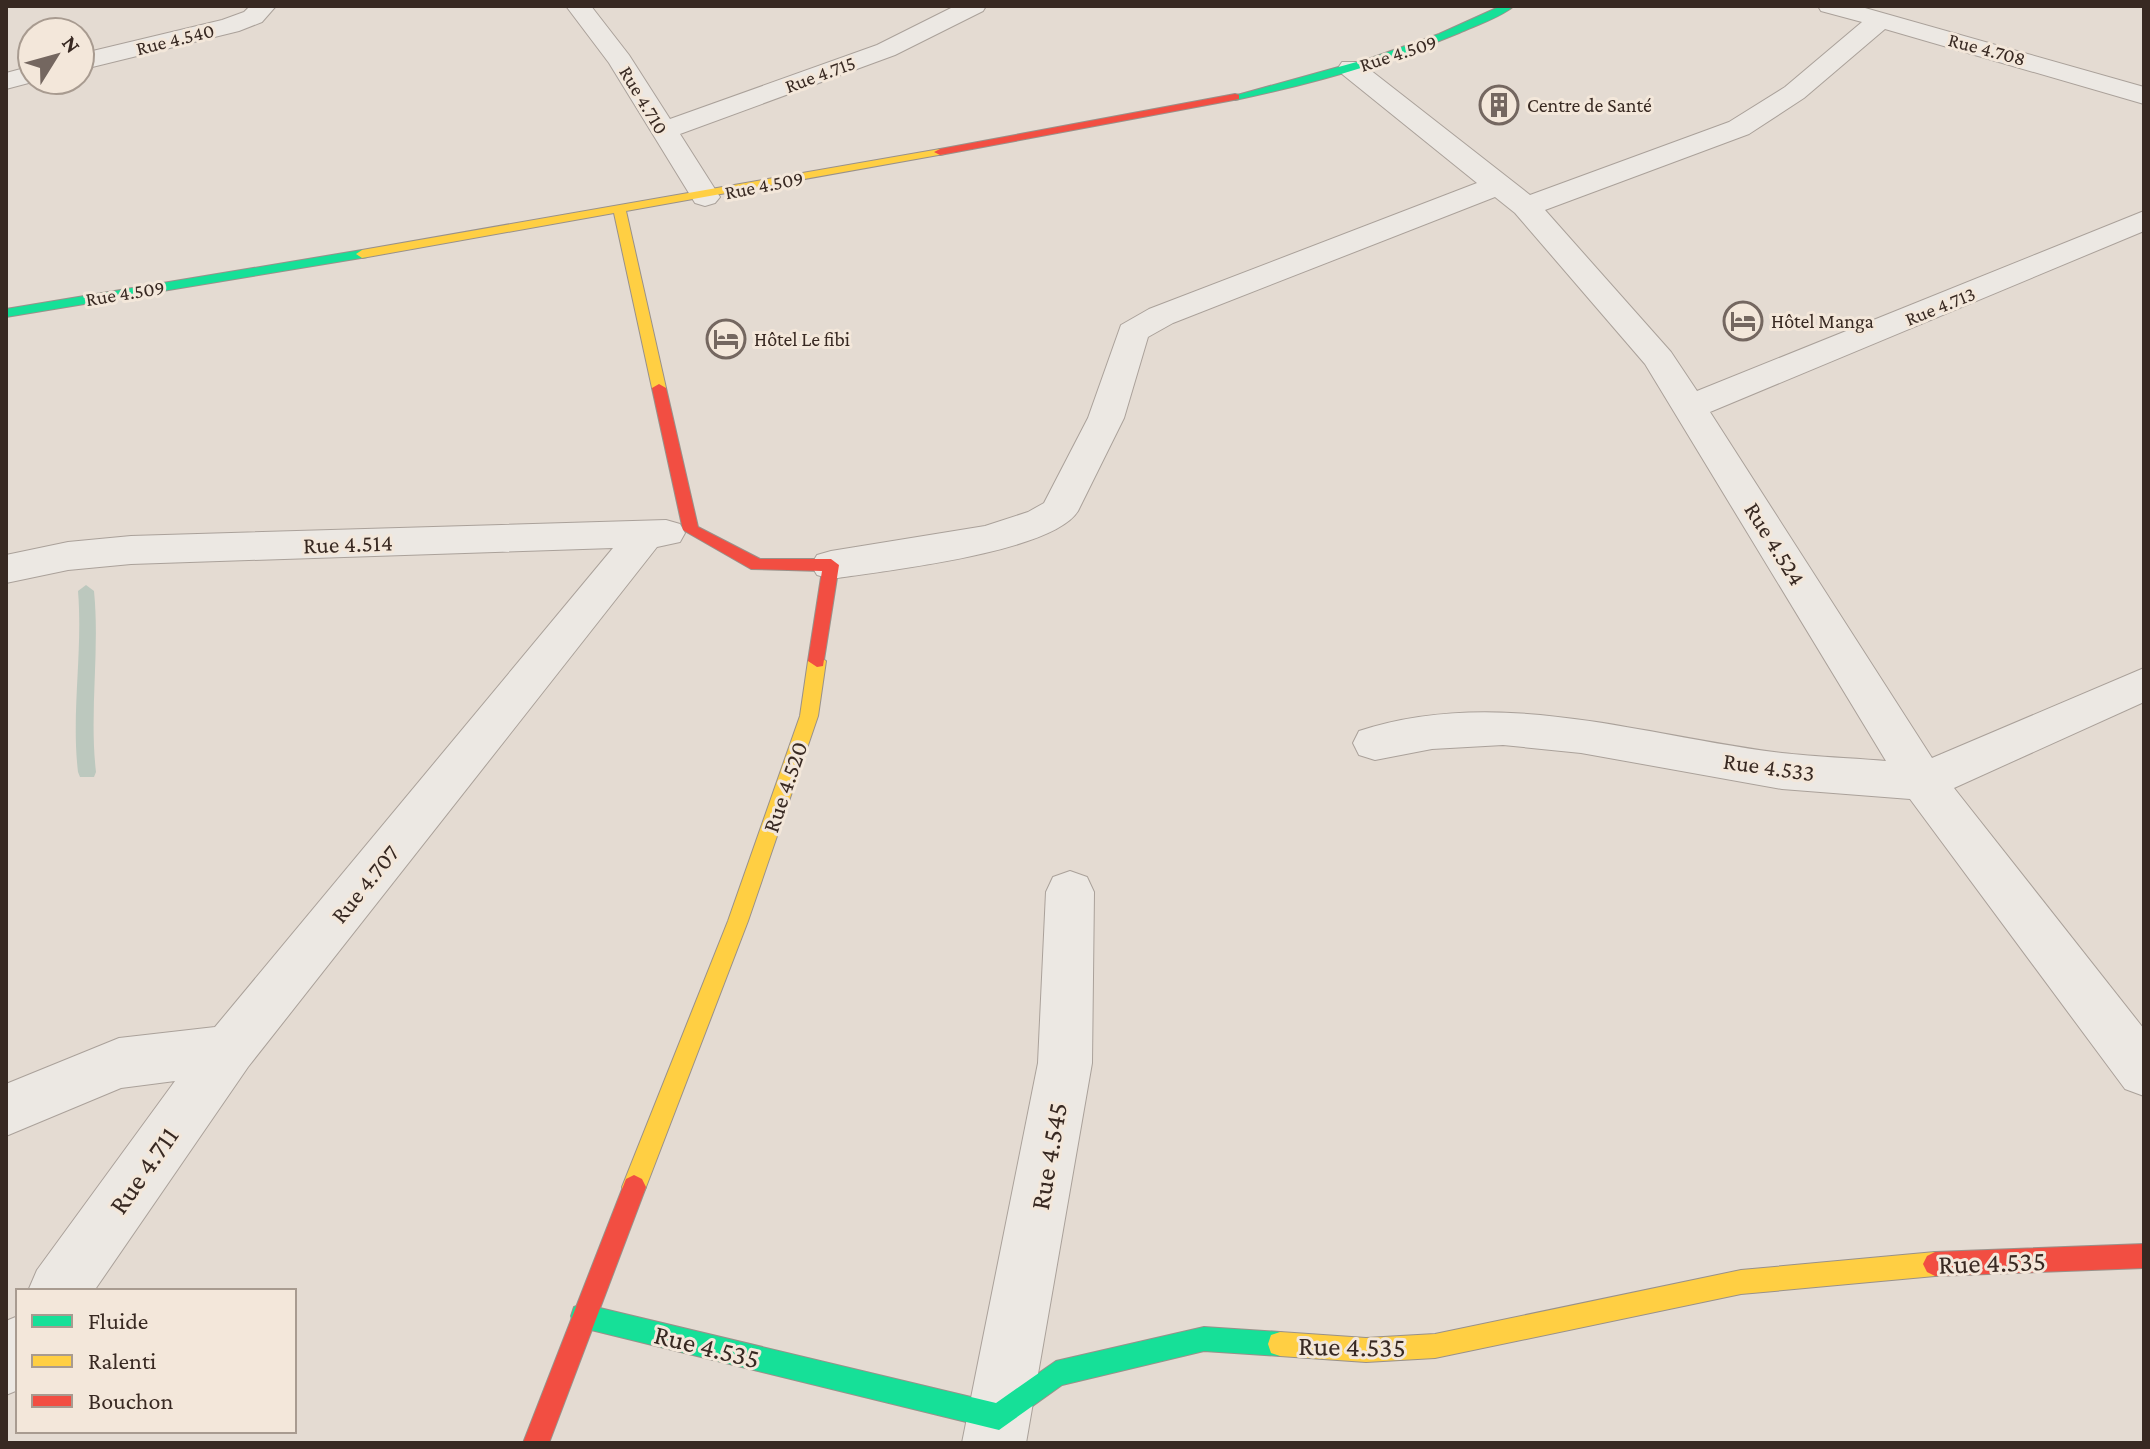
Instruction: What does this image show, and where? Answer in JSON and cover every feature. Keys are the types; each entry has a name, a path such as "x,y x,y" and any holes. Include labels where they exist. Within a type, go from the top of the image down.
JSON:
{"street":[{"name":"Rue 4.540","path":"96,58 230,26 253,17 264,6"},
{"name":"Rue 4.710","path":"578,6 620,60 705,197"},
{"name":"Rue 4.715","path":"662,131 886,50 974,6"},
{"name":"Rue 4.708","path":"1830,6 2007,54 2144,96"},
{"name":"Rue 4.509","path":"6,313 705,197 1258,91 1351,68 1439,40 1502,7"},
{"path":"620,211 691,530 757,565 831,565 1000,534 1051,518 1059,511 1106,418 1133,332 1161,316 1512,196 1739,128 1787,100 1880,20"},
{"name":"Rue 4.524","path":"1351,68 1512,196 1659,359 1923,782 2144,1071"},
{"name":"Rue 4.713","path":"1690,407 2144,220"},
{"name":"Rue 4.514","path":"6,569 68,556 131,550 645,535 691,530"},
{"name":"Rue 4.707","path":"229,1050 645,535"},
{"name":"Rue 4.520","path":"536,1443 738,921 809,716 831,565"},
{"name":"Rue 4.533","path":"1375,743 1432,732 1503,728 1581,736 1782,771 1923,782 2144,684"},
{"name":"Rue 4.545","path":"997,1430 1065,1063 1070,892"},
{"path":"6,1110 119,1063 229,1050"},
{"name":"Rue 4.711","path":"59,1289 229,1050"},
{"name":"Rue 4.535","path":"583,1316 997,1430 1056,1374 1204,1339 1366,1350 1435,1346 1741,1282 1906,1265 2144,1256"}],"waterway":[{"path":"86,591 89,636 84,749 87,772"}],"traffic: fast":[{"path":"1235,97 1306,81 1409,49 1509,6"},
{"path":"6,313 362,254"},
{"path":"583,1316 999,1417 1056,1374 1204,1339 1280,1344"}],"traffic: slow":[{"path":"362,254 940,152"},
{"path":"620,211 659,388"},
{"path":"634,1187 738,921 809,716 817,661"},
{"path":"1280,1344 1366,1350 1435,1346 1741,1282 1935,1264"}],"traffic: jam":[{"path":"940,152 1235,97"},
{"path":"659,388 691,530 757,565 831,565 817,661"},
{"path":"536,1443 634,1187"},
{"path":"1935,1264 2144,1256"}],"place":[{"name":"Centre de Santé","path":"1499,105"},
{"name":"Hôtel Manga","path":"1743,321"},
{"name":"Hôtel Le fibi","path":"726,339"}]}
